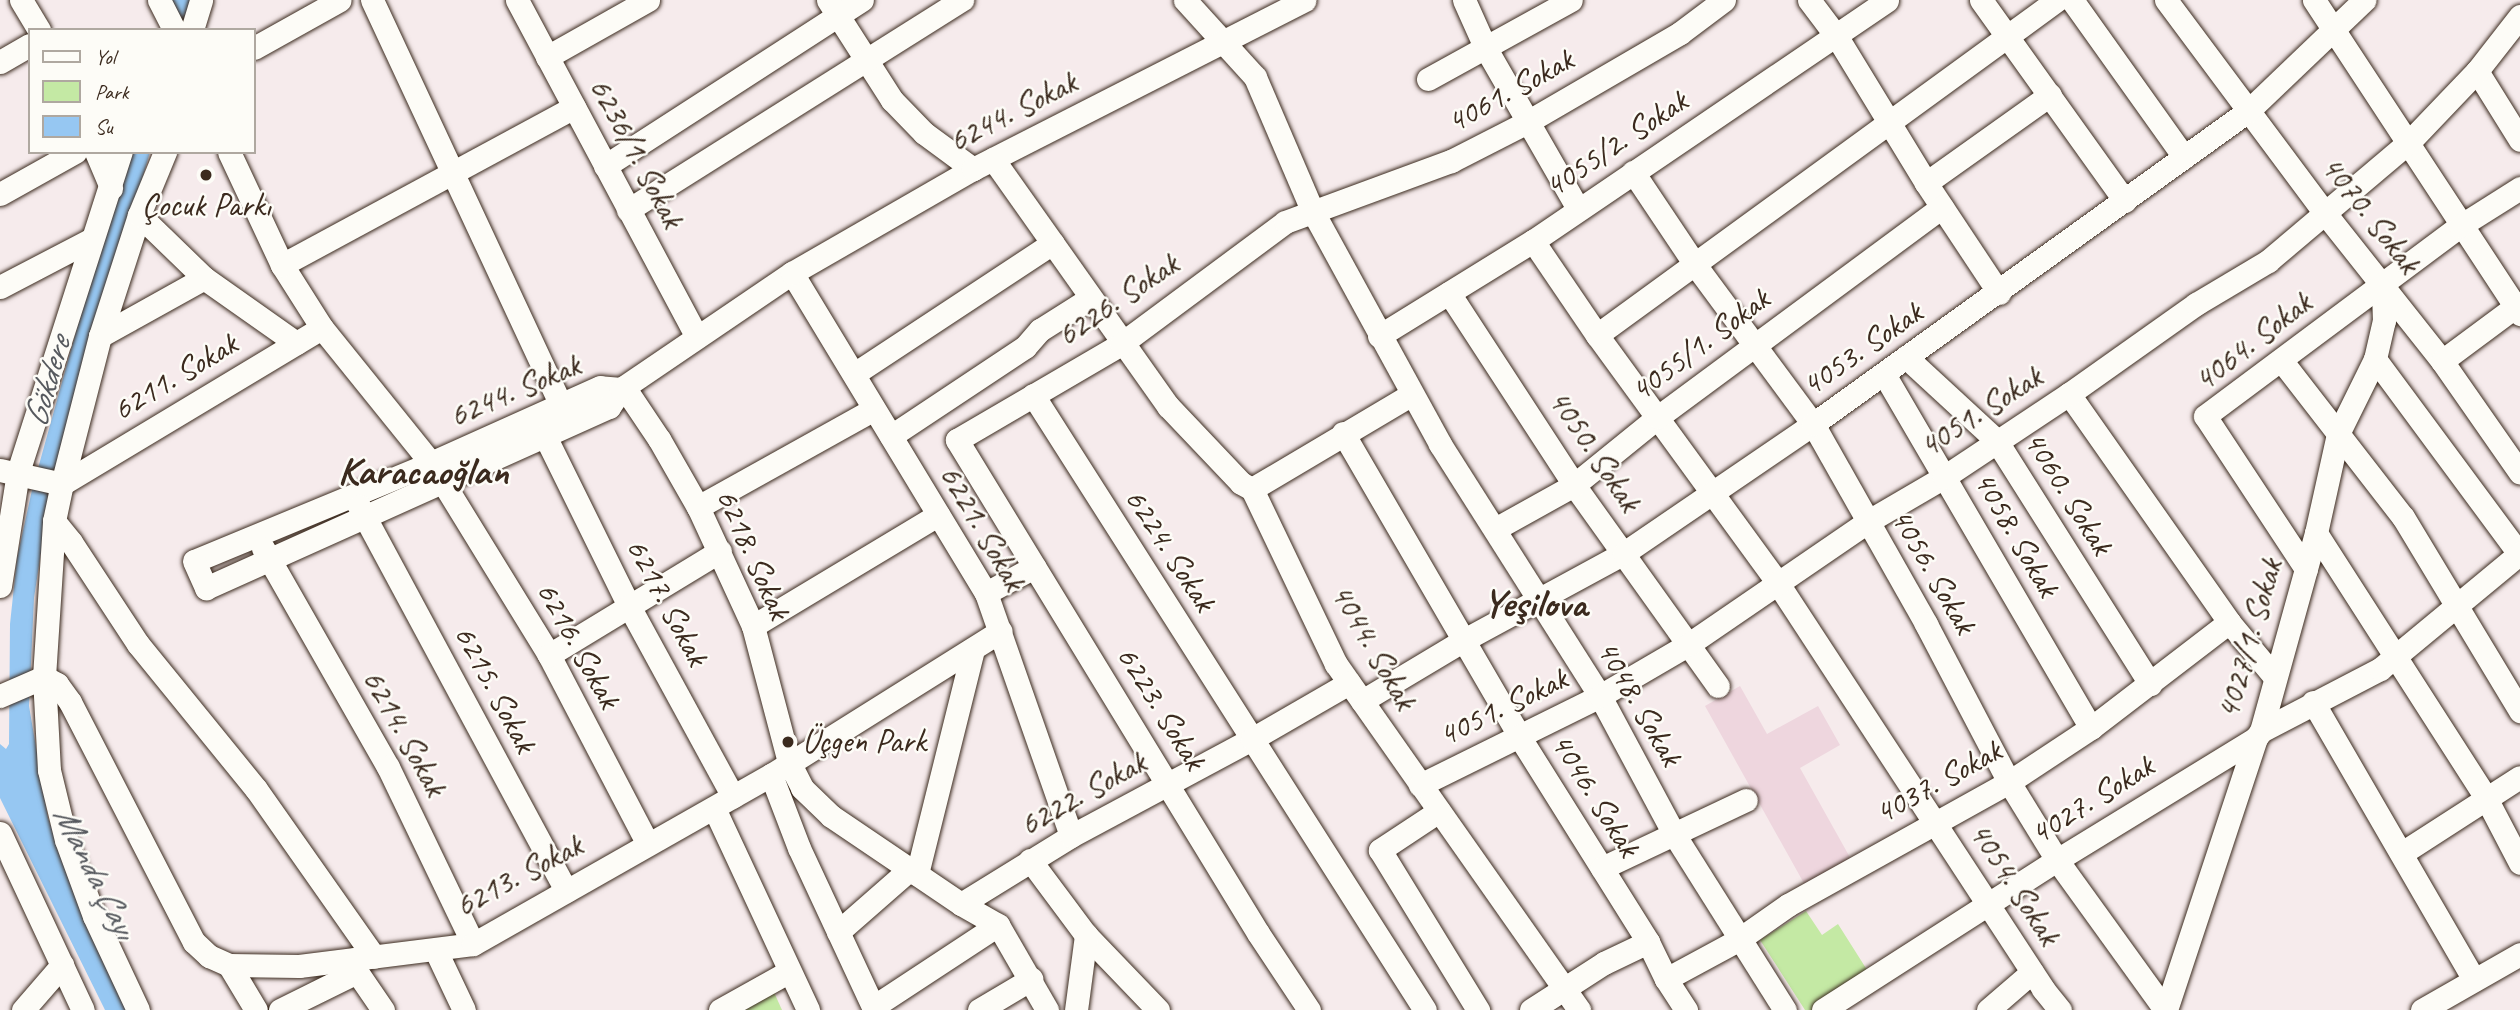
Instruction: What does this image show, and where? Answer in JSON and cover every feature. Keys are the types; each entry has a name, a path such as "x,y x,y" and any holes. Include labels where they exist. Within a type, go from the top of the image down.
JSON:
{"street":[{"path":"21,0 38,28"},
{"path":"193,28 201,0"},
{"path":"256,47 340,0"},
{"path":"372,0 561,405"},
{"name":"6236/1. Sokak","path":"517,0 697,337"},
{"path":"547,57 648,0"},
{"path":"605,166 832,9 862,0"},
{"path":"628,210 799,101 867,63 962,0"},
{"name":"4048. Sokak","path":"1185,0 1255,77 1312,210 1379,336 1494,529 1600,696 1674,834 1784,1010"},
{"name":"6244. Sokak","path":"622,388 600,387 561,405 437,473 365,519 206,588 194,561 353,495 437,473 545,436 609,407 622,388 792,273 983,164 1304,0"},
{"path":"1464,0 1485,47 1578,209"},
{"path":"1428,79 1571,0"},
{"name":"4061. Sokak","path":"1312,210 1451,161 1529,121 1680,33 1724,0"},
{"path":"1809,0 1837,37 1926,183 1999,293"},
{"name":"4055/2. Sokak","path":"1379,336 1533,241 1837,37 1887,0"},
{"path":"1981,0 2125,201"},
{"path":"1597,335 1696,266 1890,121 2009,38 2057,0"},
{"path":"2072,0 2184,158"},
{"name":"4070. Sokak","path":"2166,0 2324,212 2442,361 2520,473"},
{"path":"2314,0 2410,141 2460,226 2518,308 2442,361"},
{"name":"4053. Sokak","path":"1356,692 1540,600 1624,553 1713,493 1999,293 2248,111 2364,0"},
{"path":"155,28 161,1"},
{"path":"161,1 173,28"},
{"name":"4044. Sokak","path":"832,9 906,116 983,164 1054,243 1089,299 1168,406 1241,483 1252,489 1336,664 1579,1010"},
{"name":"4051. Sokak","path":"1420,785 1600,696 1689,644 1867,522 1944,477 2069,394 2196,304 2268,261 2410,141 2477,71 2520,16"},
{"path":"0,62 28,46"},
{"path":"2477,71 2520,140"},
{"path":"1926,183 2050,94"},
{"path":"282,265 574,107"},
{"path":"0,194 71,154"},
{"path":"97,154 111,188"},
{"path":"0,586 33,477 92,239 120,154"},
{"path":"33,477 100,337 139,215 164,154"},
{"name":"6216. Sokak","path":"230,154 282,265 322,328 437,473 549,655 648,844"},
{"name":"4056. Sokak","path":"1633,172 1696,266 1813,424 1926,624 2009,782 2057,860 2166,1010"},
{"name":"4064. Sokak","path":"2306,569 2205,416 2460,226 2520,188"},
{"name":"4055/1. Sokak","path":"1494,529 1574,485 1658,417 1942,207"},
{"name":"6226. Sokak","path":"957,440 1121,344 1285,222 1312,210"},
{"path":"139,215 204,278 296,343"},
{"path":"0,287 92,239"},
{"name":"4054. Sokak","path":"1533,241 1597,335 1777,582 1987,904 2060,1010"},
{"path":"854,374 1054,243"},
{"name":"6221. Sokak","path":"792,273 986,593 1071,836"},
{"path":"100,337 204,278"},
{"name":"4027/1. Sokak","path":"2166,1010 2258,734 2316,533 2338,434 2375,359 2384,321 2384,285"},
{"name":"4050. Sokak","path":"1449,293 1574,485 1718,686"},
{"path":"891,436 1025,347 1040,330 1089,299"},
{"name":"6211. Sokak","path":"33,477 322,328"},
{"name":"4060. Sokak","path":"1906,357 1996,440 2150,684"},
{"path":"2375,359 2520,554"},
{"path":"2281,360 2403,517 2520,710"},
{"name":"4058. Sokak","path":"1884,374 2091,728"},
{"name":"6218. Sokak","path":"622,388 659,439 698,507 753,626 780,769"},
{"path":"1252,489 1412,394"},
{"path":"2069,394 2229,622 2274,676"},
{"name":"6224. Sokak","path":"1033,395 1425,1010"},
{"path":"698,507 874,409"},
{"name":"4046. Sokak","path":"1343,433 1520,736 1648,942 1666,979 1686,1010"},
{"name":"6217. Sokak","path":"545,436 723,802 788,972 808,1010"},
{"name":"6223. Sokak","path":"957,440 1309,1010"},
{"path":"33,477 54,521 72,541 138,644 256,789 362,963 383,1010"},
{"name":"6215. Sokak","path":"353,495 566,891"},
{"path":"753,626 938,515"},
{"path":"54,521 38,679 49,770 66,840 94,916 138,1010"},
{"path":"2316,533 2486,798 2520,863"},
{"name":"6214. Sokak","path":"258,535 267,560 388,767 472,944"},
{"path":"549,655 720,551"},
{"name":"4027. Sokak","path":"1823,1010 2258,734 2313,702 2380,669 2520,554"},
{"path":"986,593 1034,567"},
{"name":"4037. Sokak","path":"1666,979 1738,940 1788,905 2009,782 2091,728 2229,622"},
{"name":"6213. Sokak","path":"229,965 362,963 472,944 780,769 1000,631"},
{"path":"838,932 913,872 974,649"},
{"path":"0,696 38,679 57,684 70,702 194,942 209,956 229,965 256,1010"},
{"name":"6222. Sokak","path":"961,904 1071,836 1252,739 1356,692"},
{"path":"2313,702 2474,980"},
{"path":"780,769 831,816 961,904 998,925 1047,1010"},
{"path":"780,769 799,848 873,1007 998,925"},
{"path":"2402,853 2520,777"},
{"path":"1602,868 1746,800"},
{"path":"1439,811 1380,850 1478,1010"},
{"path":"0,833 83,1010"},
{"path":"1030,860 1086,935 1158,1010"},
{"path":"1076,1010 1086,935"},
{"path":"1531,1010 1604,963 1648,942"},
{"path":"436,951 464,1010"},
{"path":"2422,1010 2520,954"},
{"path":"279,1010 362,963"},
{"path":"23,1010 62,965"},
{"path":"720,1010 788,972"},
{"path":"1988,1010 2032,972"},
{"path":"979,1010 1031,979"}],"shaded area":[{"path":"1740,686 1767,734 1818,706 1840,745 1800,768 1852,861 1806,887 1705,706"}],"green space":[{"path":"1806,911 1822,935 1838,924 1869,973 1812,1010 1805,1010 1760,940"},
{"path":"773,990 782,1010 738,1010"}],"water":[{"path":"168,0 195,0 187,28 161,28"},
{"path":"125,154 149,154 50,493 34,598 29,706 48,818 77,902 131,1010 105,1010 0,798 0,744 6,749 9,744 10,624 17,558 32,490"}],"place":[{"name":"Çocuk Parkı","path":"206,175"},
{"name":"Üçgen Park","path":"788,742"}],"district":[{"name":"Karacaoğlan","path":"423,471"},
{"name":"Yeşilova","path":"1535,603"}],"water label":[{"name":"Gökdere","path":"47,382"},
{"name":"Manda Çayı","path":"95,872"}]}
